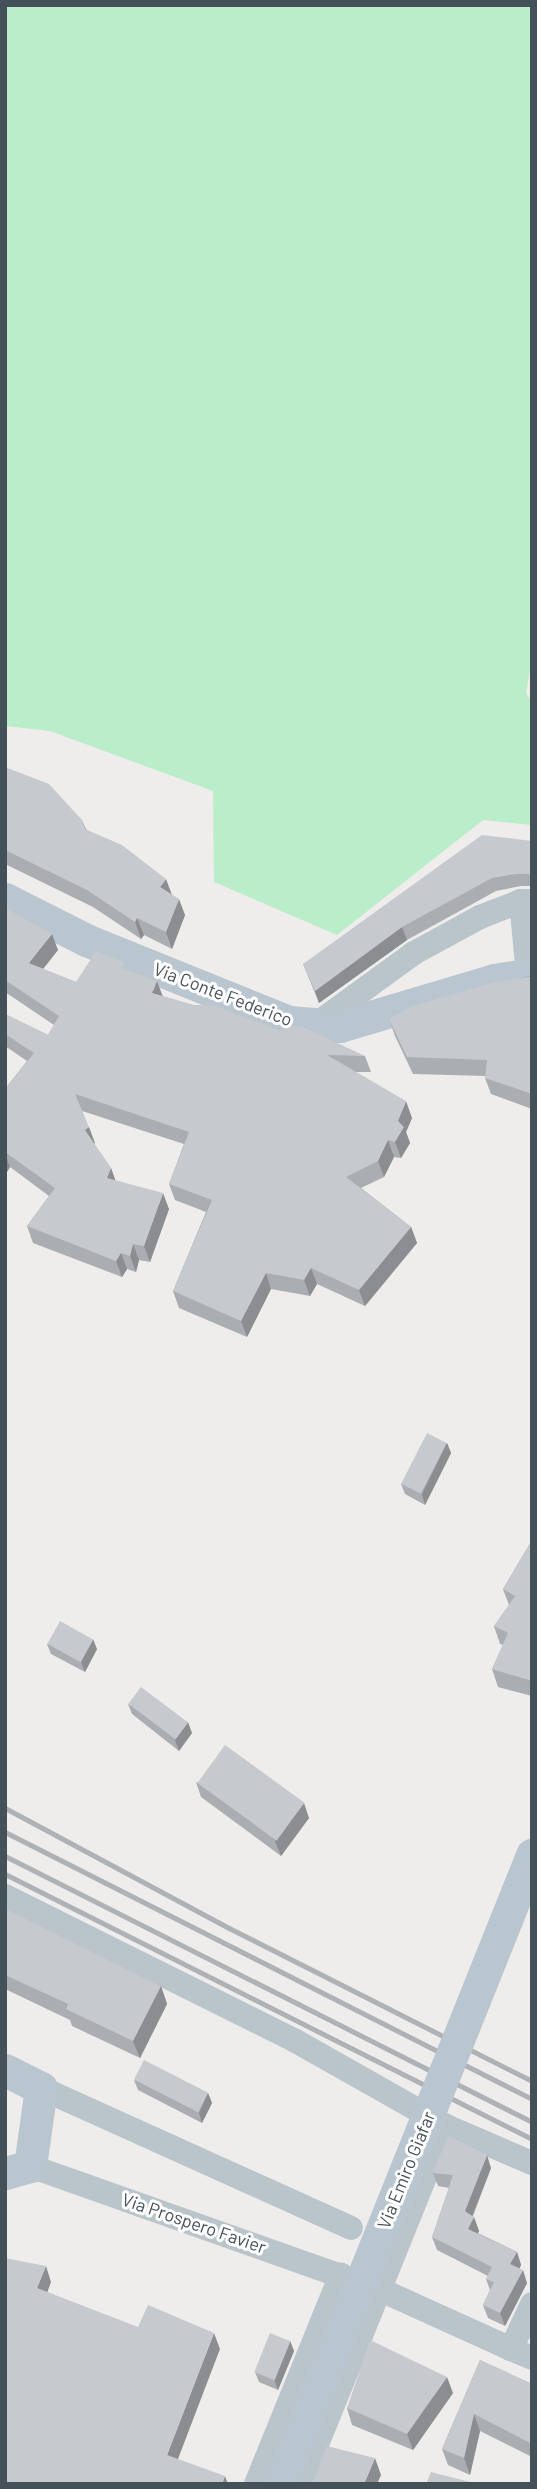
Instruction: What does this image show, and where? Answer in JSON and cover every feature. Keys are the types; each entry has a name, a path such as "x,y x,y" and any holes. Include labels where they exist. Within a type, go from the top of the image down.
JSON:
{"street":[{"name":"Via Conte Federico","path":"5,899 86,940 289,1023 340,1026 494,980 530,974"},
{"path":"315,1025 414,953 480,917 526,901 530,974"},
{"name":"Via Emiro Giafar","path":"280,2484 532,1855"},
{"path":"5,1896 294,2040 446,2126 532,2163"},
{"path":"5,2070 351,2228"},
{"path":"18,2169 41,2088"},
{"path":"301,2484 446,2126"},
{"name":"Via Prospero Favier","path":"18,2169 341,2275 381,2290 522,2354"},
{"path":"256,2484 341,2275"},
{"path":"522,2354 532,2304"}],"green space":[{"path":"5,5 532,5 532,657 526,693 532,702 532,825 483,820 337,935 214,882 213,791 50,731 5,726"}],"building":[{"path":"5,767 49,784 82,820 85,829 122,845 166,879 160,887 179,899 166,932 137,918 135,922 87,890 5,850"},
{"path":"482,835 532,841 532,876 516,874 492,878 402,927 315,991 303,964"},
{"path":"5,908 52,934 29,963 76,982 96,951 124,962 121,968 157,981 152,993 194,1005 212,1005 281,1031 285,1025 303,1027 365,1056 327,1055 406,1101 398,1121 404,1127 395,1142 388,1140 378,1161 346,1177 411,1227 359,1290 311,1268 304,1280 266,1273 241,1321 173,1291 212,1200 169,1184 189,1132 75,1094 89,1127 85,1130 111,1168 107,1178 163,1193 144,1246 133,1244 130,1256 121,1253 116,1261 27,1226 55,1188 5,1152 5,1089 34,1053 5,1034 5,1014 48,1035 59,1016 5,980"},
{"path":"532,975 532,1094 485,1078 487,1060 407,1057 389,1019 413,1006 492,983"},
{"path":"427,1433 447,1443 421,1494 401,1484"},
{"path":"532,1540 532,1681 492,1669 508,1633 494,1626 515,1596 503,1589"},
{"path":"60,1621 93,1639 81,1662 47,1644"},
{"path":"141,1687 188,1723 175,1739 128,1704"},
{"path":"225,1745 304,1803 277,1841 197,1783"},
{"path":"5,1908 161,1986 133,2041 66,2009 68,2004 5,1975"},
{"path":"144,2060 208,2093 198,2112 134,2080"},
{"path":"448,2136 487,2155 465,2211 474,2217 468,2229 517,2252 510,2264 523,2270 500,2313 483,2305 494,2282 486,2279 492,2267 432,2237 453,2175 433,2173"},
{"path":"5,2258 46,2266 37,2288 138,2327 148,2305 214,2333 167,2455 225,2476 222,2484 5,2484"},
{"path":"270,2333 290,2341 275,2380 254,2372"},
{"path":"370,2340 447,2377 407,2434 347,2408"},
{"path":"480,2360 532,2384 532,2444 474,2414 464,2458 442,2449"},
{"path":"327,2446 375,2458 364,2484 312,2484"},
{"path":"431,2472 478,2484 426,2484"}],"railway":[{"path":"5,1808 229,1928 532,2081"},
{"path":"5,1832 532,2099"},
{"path":"5,1856 532,2122"},
{"path":"5,1874 532,2139"}]}
